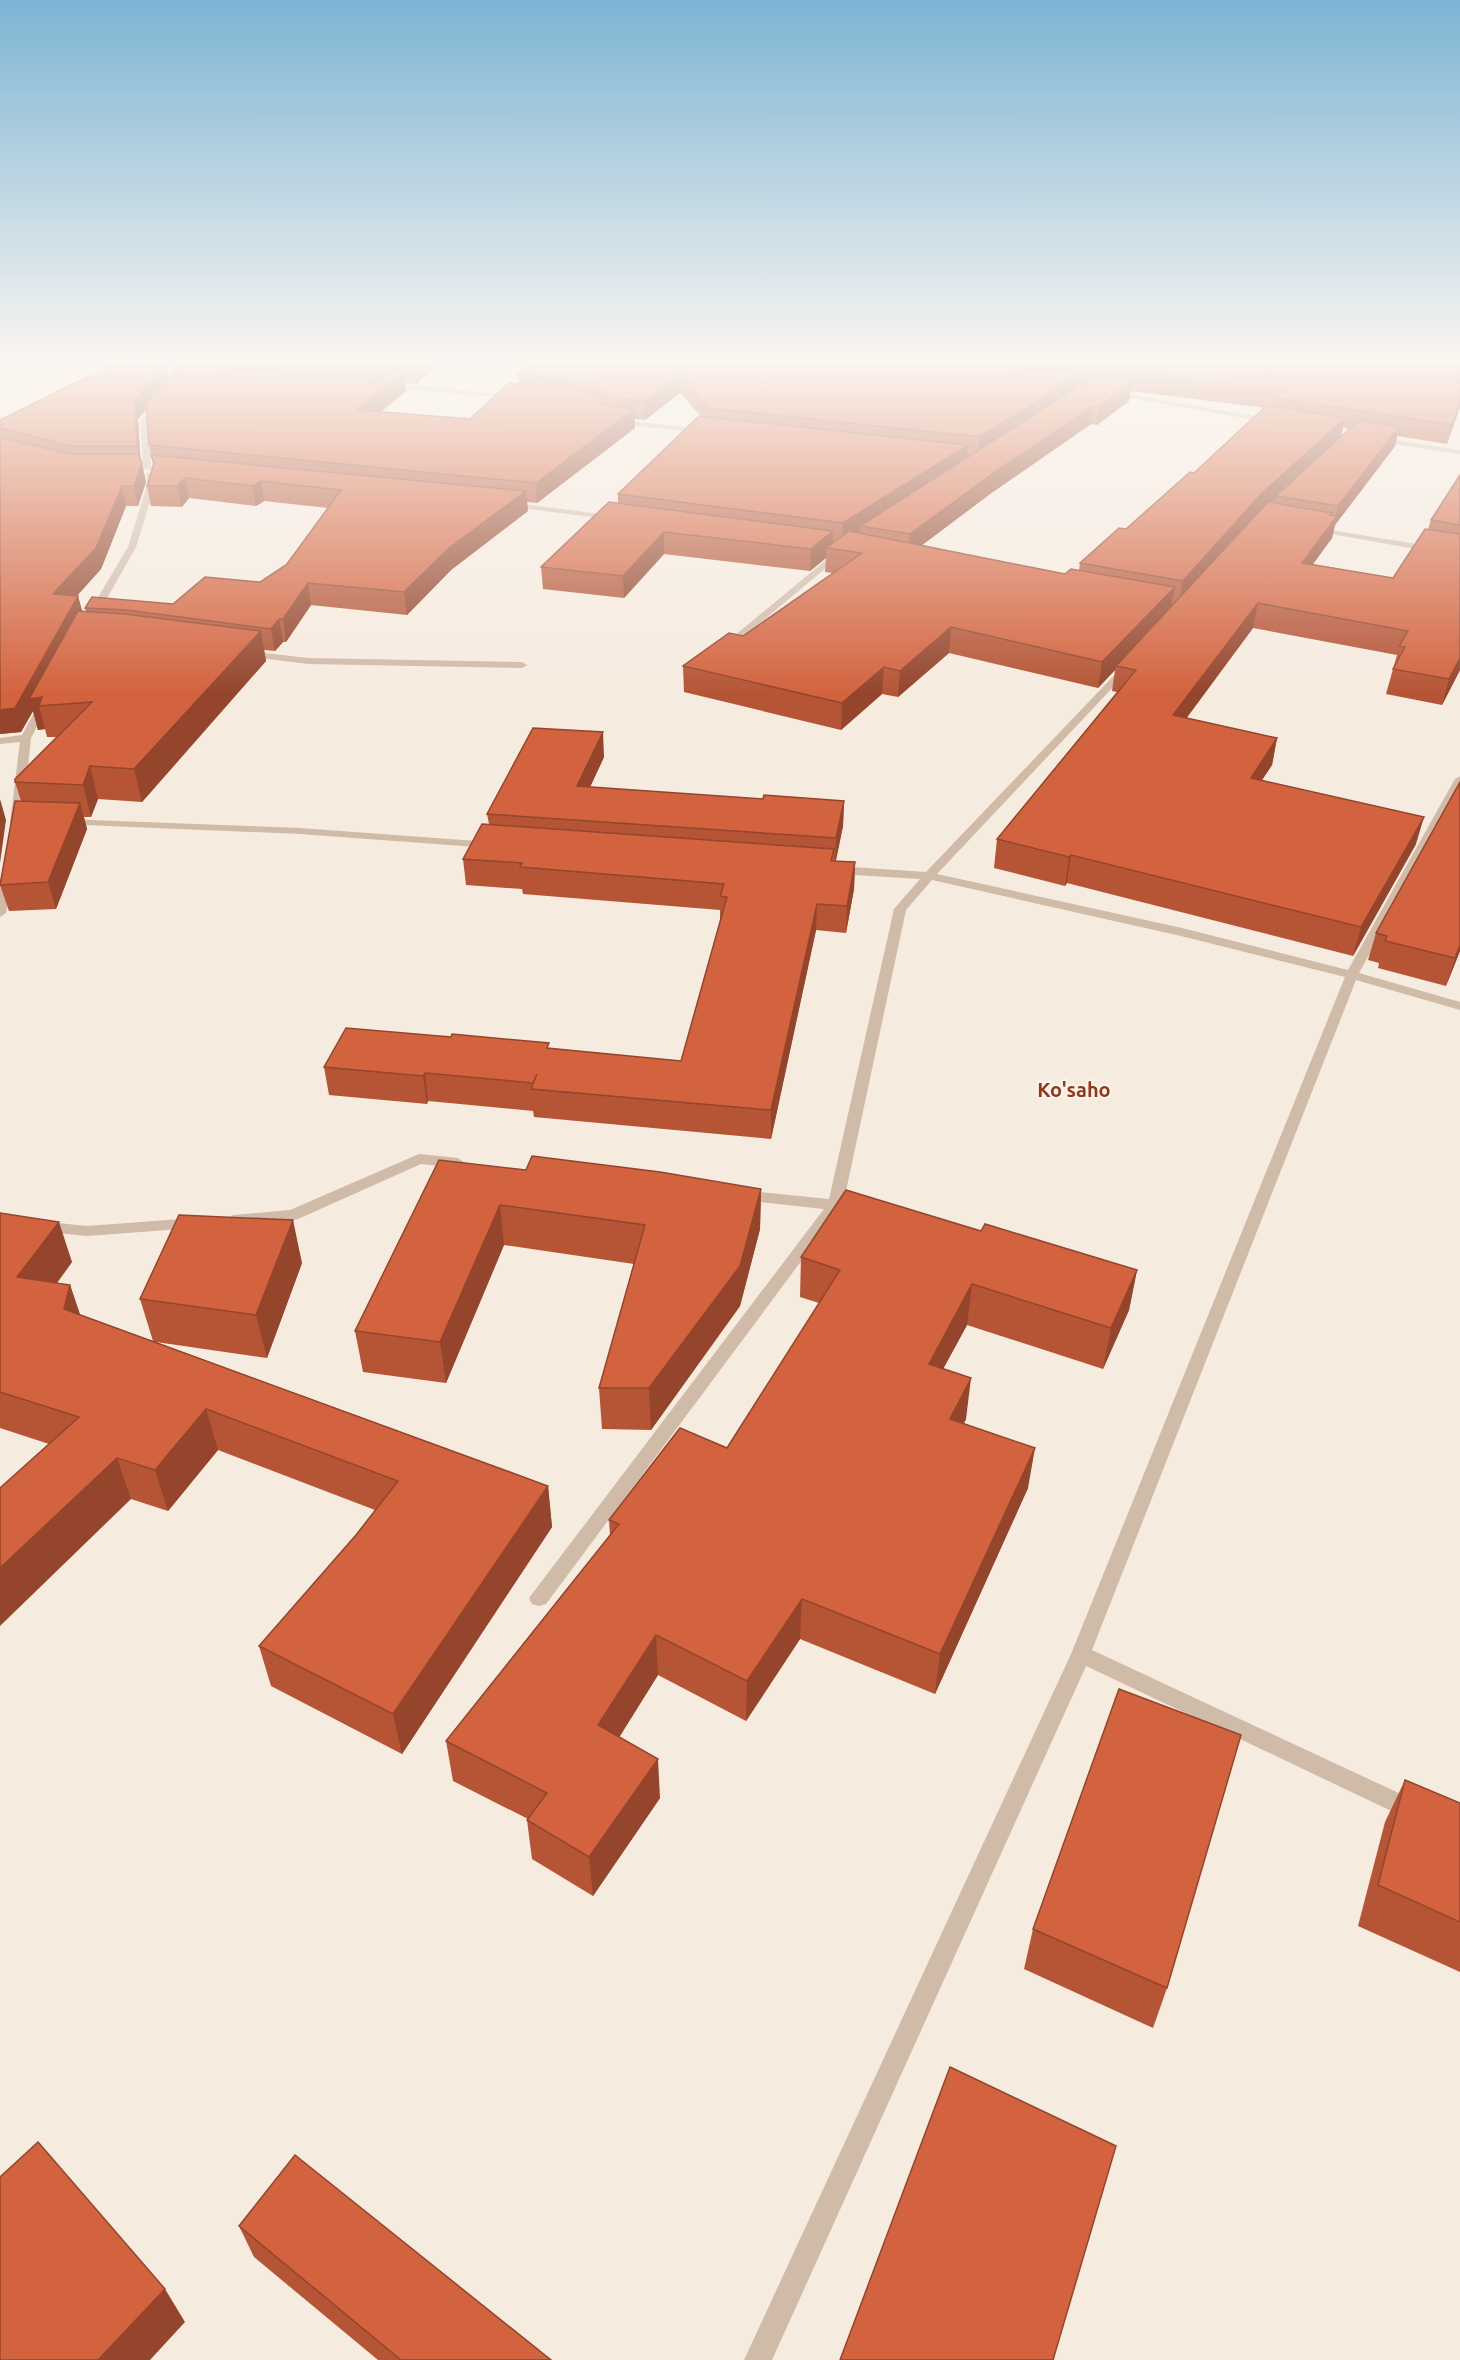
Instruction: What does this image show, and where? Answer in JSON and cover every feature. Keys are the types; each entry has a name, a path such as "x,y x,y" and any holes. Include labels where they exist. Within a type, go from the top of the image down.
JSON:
{"street":[{"path":"86,625 132,547 152,482 145,473"},
{"path":"498,502 625,520"},
{"path":"1308,527 1460,554"},
{"path":"833,548 856,552"},
{"path":"724,649 845,549"},
{"path":"242,653 308,661 522,665"},
{"path":"539,1598 835,1205 900,909 1133,660"},
{"path":"20,824 26,738 48,697"},
{"path":"0,741 26,738"},
{"path":"758,2360 1081,1654 1352,975 1460,779"},
{"path":"52,821 300,831 503,846"},
{"path":"0,913 8,867"},
{"path":"824,869 929,876 1182,932 1352,975 1460,1006"},
{"path":"0,1222 87,1231 293,1215 419,1159 467,1164"},
{"path":"728,1193 835,1205"},
{"path":"1081,1654 1428,1817"}],"building":[{"path":"0,473 138,473 134,486 122,486 96,548 53,594 78,596 15,708 0,710"},
{"path":"151,473 340,473 526,491 449,548 404,592 308,583 283,619 279,619 271,629 127,610 85,608 92,597 173,604 205,577 260,582 287,564 341,490 261,481 252,486 185,478 177,486 147,486"},
{"path":"436,473 549,473 536,483"},
{"path":"640,473 923,473 843,523 618,494"},
{"path":"943,473 993,473 910,534 860,526"},
{"path":"1189,473 1284,473 1260,495 1183,581 1080,563 1119,528 1126,529"},
{"path":"1301,473 1363,473 1338,506 1276,496"},
{"path":"1460,475 1460,525 1431,520"},
{"path":"609,502 833,531 811,549 664,532 623,576 541,567"},
{"path":"1268,502 1332,513 1330,515 1337,516 1302,563 1393,578 1425,529 1460,534 1460,658 1449,679 1393,669 1405,647 1399,646 1408,631 1258,603 1173,715 1277,738 1251,778 1424,817 1361,927 1071,855 1069,857 997,839 1136,670 1116,666"},
{"path":"849,531 1065,574 1071,569 1175,587 1102,662 951,627 900,671 884,667 842,703 683,666 729,633 743,636 862,553 826,548"},
{"path":"78,611 125,614 261,631 134,769 90,766 83,785 15,782 15,779 92,702 39,706 42,697 29,699"},
{"path":"533,728 603,732 577,786 763,799 764,795 844,801 836,838 487,814"},
{"path":"1460,782 1460,945 1455,958 1385,941 1387,936 1376,933"},
{"path":"15,801 80,803 48,882 0,885"},
{"path":"482,824 834,849 831,861 855,862 847,906 817,904 771,1110 531,1089 537,1074 533,1083 324,1067 346,1028 451,1037 452,1034 549,1043 547,1048 681,1061 727,897 720,896 724,884 520,867 522,863 463,859"},
{"path":"532,1156 660,1172 761,1189 740,1266 649,1388 599,1388 645,1225 500,1205 440,1342 355,1331 439,1160 526,1170"},
{"path":"846,1190 981,1231 985,1224 1137,1270 1111,1328 972,1284 929,1364 971,1378 950,1419 1035,1448 940,1654 802,1599 747,1681 656,1635 598,1725 658,1759 589,1857 527,1820 547,1793 446,1741 619,1524 609,1520 680,1428 727,1448 840,1270 801,1257"},
{"path":"0,1213 59,1222 17,1277 70,1285 64,1309 548,1486 393,1714 259,1646 356,1535 398,1481 206,1409 155,1470 117,1458 0,1568 0,1488 79,1417 0,1392"},
{"path":"179,1215 293,1220 256,1315 140,1299"},
{"path":"1119,1689 1241,1735 1167,1988 1033,1929"},
{"path":"1405,1780 1460,1803 1460,1922 1378,1885"},
{"path":"950,2067 1116,2146 1053,2360 840,2360"},
{"path":"38,2142 165,2289 98,2360 0,2360 0,2177"},
{"path":"295,2155 551,2360 401,2360 239,2226"}],"district":[{"name":"Ko'saho","path":"1074,1090"}]}
